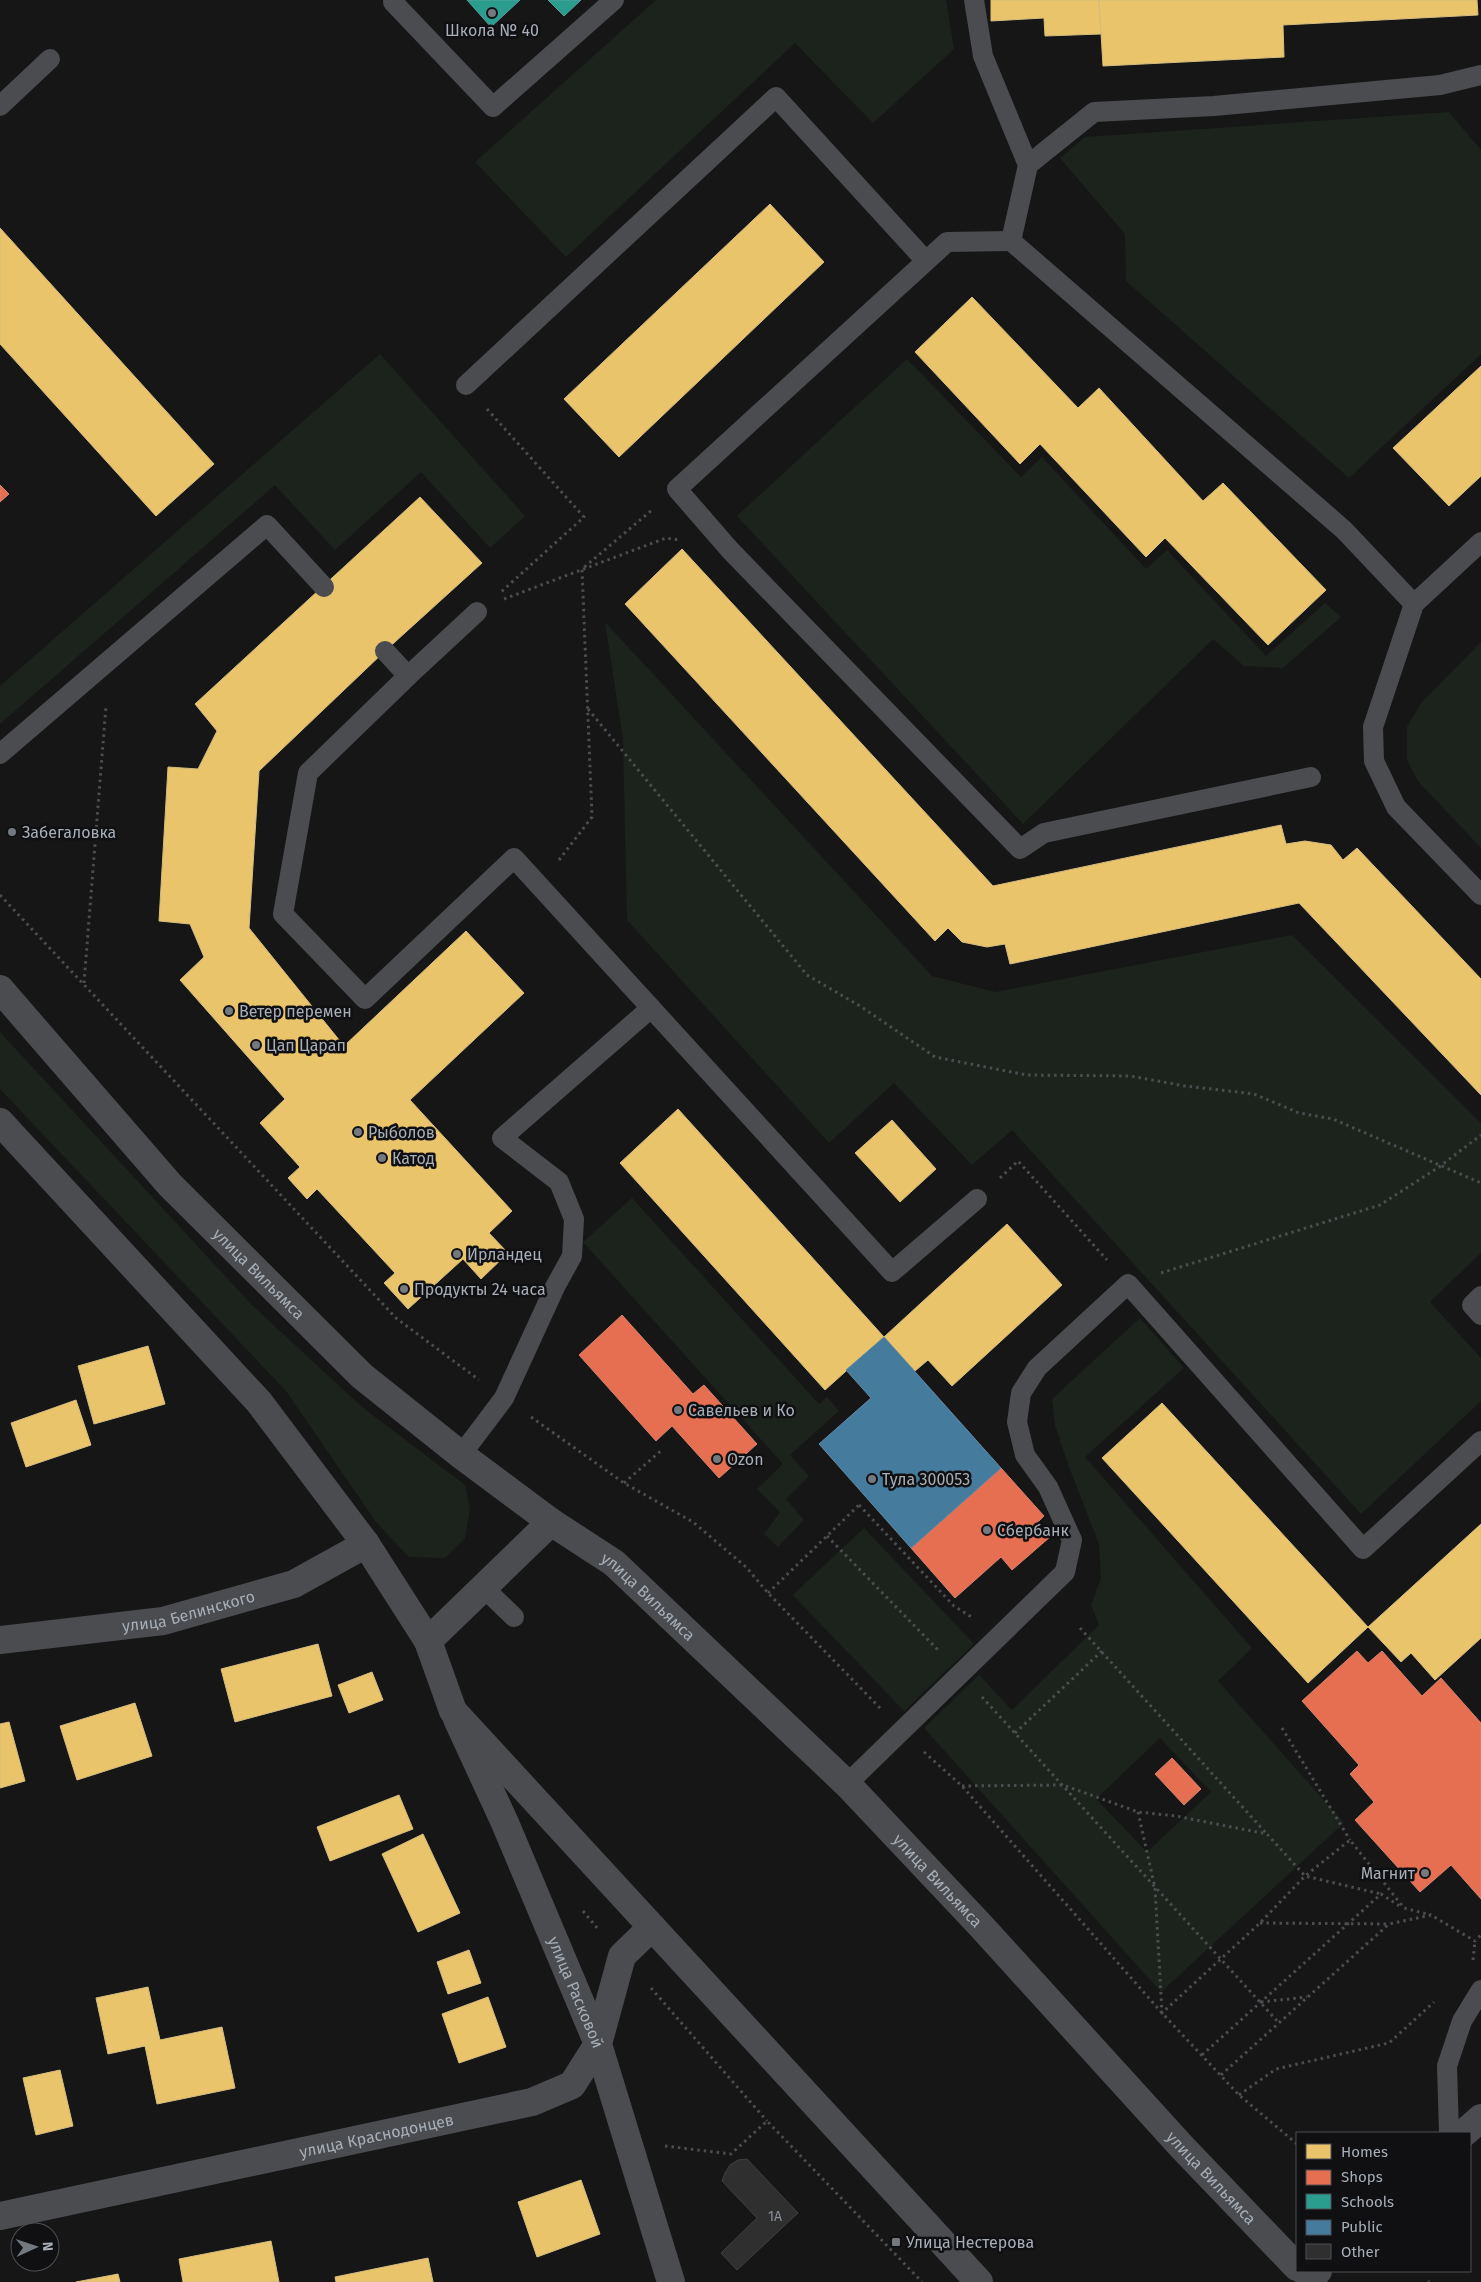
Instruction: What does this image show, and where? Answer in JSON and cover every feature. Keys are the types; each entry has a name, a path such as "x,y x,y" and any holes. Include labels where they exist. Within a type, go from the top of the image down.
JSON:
{"street":[{"name":"улица Вильямса","path":"0,988 170,1185 362,1376 460,1455 551,1522 614,1563 847,1784 981,1926 1182,2147 1296,2263"},
{"path":"0,1122 259,1402 366,1544 428,1641 453,1711 979,2282"},
{"path":"428,1641 485,1588 551,1522"},
{"name":"улица Белинского","path":"0,1640 163,1621 294,1584 366,1544"},
{"name":"улица Расковой","path":"453,1711 505,1823 598,2044 670,2282"},
{"name":"улица Краснодонцев","path":"0,2216 532,2102 572,2085 598,2044 622,1956 652,1927"},
{"path":"1465,2132 1481,2118"}],"lane":[{"path":"393,2 493,106 614,0"},
{"path":"974,0 983,56 1028,165 1010,241"},
{"path":"0,106 50,59"},
{"path":"1028,165 1094,112 1224,105 1440,85 1481,75"},
{"path":"466,385 776,97 925,260"},
{"path":"1311,778 1044,833 1020,849 730,550 677,489 925,260 947,242 1010,241 1344,530 1414,604"},
{"path":"0,754 267,525 324,587"},
{"path":"1481,542 1414,604 1373,727 1374,761 1396,807 1481,895"},
{"path":"480,610 408,676 308,773 283,914 365,999 514,858 892,1272 977,1199"},
{"path":"385,651 408,676"},
{"path":"460,1455 504,1398 555,1287 572,1256 574,1218 560,1182 502,1138 650,1008"},
{"path":"847,1784 903,1732 1065,1572 1072,1540 1048,1487 1025,1455 1017,1422 1022,1393 1037,1368 1128,1284 1363,1549 1481,1441"},
{"path":"1481,1296 1472,1305 1481,1315"},
{"path":"485,1588 514,1617"},
{"path":"1449,2132 1447,2066 1462,2021 1481,1990"}],"path":[{"path":"466,385 584,518 480,610"},
{"path":"582,569 677,489"},
{"path":"480,610 666,538 730,550"},
{"path":"539,886 592,817 582,569"},
{"path":"84,984 107,696"},
{"path":"588,709 807,974 860,1006 935,1057 1027,1075 1130,1076 1184,1086 1254,1094 1298,1113 1333,1119 1439,1167 1481,1183"},
{"path":"0,894 396,1318 624,1483 693,1522 746,1567 768,1593 903,1732 962,1786 1162,2013 1221,2076 1296,2143"},
{"path":"977,1199 1018,1161 1128,1284 1380,1205 1439,1167 1481,1135"},
{"path":"624,1483 663,1449"},
{"path":"768,1593 859,1505 954,1606"},
{"path":"827,1536 961,1674 1279,2023"},
{"path":"1080,1628 1305,1876 1381,1894 1404,1908 1430,1915 1475,1941"},
{"path":"1015,1733 1102,1651"},
{"path":"1282,1728 1350,1840 1404,1908"},
{"path":"962,1786 1063,1785 1138,1812 1176,1816 1267,1834"},
{"path":"1138,1812 1154,1888 1162,2013"},
{"path":"1162,2013 1219,1958 1260,1922 1305,1876 1350,1840"},
{"path":"1202,2055 1381,1894"},
{"path":"1260,1922 1389,1924 1430,1915"},
{"path":"1221,2076 1389,1924"},
{"path":"1473,1966 1475,1941 1481,1935"},
{"path":"1261,2002 1308,1997"},
{"path":"1240,2095 1276,2069 1389,2043 1438,1998"},
{"path":"626,2132 662,2146 731,2154 767,2121 922,2282"}],"shaded area":[{"path":"656,0 946,0 954,49 873,123 795,43 566,257 475,162"},
{"path":"1449,112 1481,150 1481,354 1349,478 1126,281 1125,234 1060,158 1085,137"},
{"path":"380,354 525,516 490,548 421,472 335,550 275,485 0,724 0,686"},
{"path":"907,359 1021,477 1042,457 1146,569 1167,550 1266,656 1325,603 1341,617 1283,668 1244,666 1213,639 1023,824 737,516"},
{"path":"605,622 932,976 995,992 1292,935 1481,1123 1481,1253 1430,1302 1481,1358 1481,1401 1361,1514 1012,1130 972,1165 894,1083 829,1143 627,920 623,739"},
{"path":"1481,642 1481,848 1418,781 1407,760 1407,727 1421,703"},
{"path":"0,1032 251,1304 362,1407 465,1485 470,1509 465,1538 445,1558 409,1557 376,1522 286,1391 0,1089"},
{"path":"632,1198 819,1404 827,1397 839,1411 790,1455 809,1476 786,1499 804,1520 778,1547 764,1534 780,1512 757,1489 783,1464 583,1242"},
{"path":"1140,1318 1184,1368 1085,1457 1252,1648 1218,1681 1344,1823 1161,1992 924,1728 979,1675 1012,1710 1099,1625 1091,1605 1101,1578 1099,1544 1055,1425 1052,1399","holes":["1160,1738 1211,1792 1147,1852 1096,1799"]},
{"path":"864,1528 974,1644 904,1711 793,1595"}],"building: Homes":[{"path":"991,0 1099,0 1101,34 1045,36 1044,18 991,21"},
{"path":"1099,0 1477,0 1478,15 1283,25 1284,57 1103,66"},
{"path":"770,204 824,262 619,457 564,399"},
{"path":"0,228 214,464 156,516 0,344"},
{"path":"972,297 1078,408 1099,388 1203,501 1223,483 1326,590 1268,645 1165,538 1146,557 1040,444 1020,464 915,352"},
{"path":"1481,366 1481,476 1449,506 1393,448"},
{"path":"420,497 482,563 385,651 259,771 249,928 344,1046 466,931 524,993 410,1100 512,1211 489,1233 508,1253 481,1279 463,1259 408,1309 384,1283 395,1273 317,1189 307,1199 288,1178 300,1167 260,1123 285,1099 180,980 204,957 190,924 159,921 168,767 198,769 217,731 195,704"},
{"path":"682,549 993,886 1281,825 1286,844 1305,841 1331,845 1343,860 1357,848 1481,979 1481,1095 1299,903 1010,964 1005,944 987,947 962,942 948,928 935,941 625,604"},
{"path":"678,1109 884,1337 825,1390 620,1163"},
{"path":"892,1120 936,1169 900,1202 855,1153"},
{"path":"1007,1224 1062,1285 952,1386 928,1360 915,1371 884,1337"},
{"path":"148,1346 165,1404 94,1424 78,1366"},
{"path":"76,1400 91,1445 26,1467 11,1423"},
{"path":"1162,1403 1368,1627 1308,1683 1102,1458"},
{"path":"1481,1524 1481,1638 1435,1680 1411,1653 1401,1662 1368,1627"},
{"path":"318,1644 332,1696 235,1722 221,1669"},
{"path":"372,1672 383,1700 349,1713 338,1685"},
{"path":"135,1703 152,1756 77,1780 60,1726"},
{"path":"9,1722 25,1781 0,1788 0,1724"},
{"path":"399,1795 413,1829 330,1861 317,1827"},
{"path":"423,1834 460,1913 418,1932 382,1854"},
{"path":"469,1950 481,1983 448,1994 437,1962"},
{"path":"148,1987 160,2040 222,2027 235,2088 157,2104 145,2046 108,2054 96,1998"},
{"path":"488,1997 506,2047 459,2063 442,2014"},
{"path":"60,2070 73,2126 36,2135 23,2078"},
{"path":"581,2180 600,2234 537,2257 518,2202"},
{"path":"271,2241 279,2282 183,2282 179,2259"},
{"path":"428,2258 433,2282 336,2282 335,2277"},
{"path":"118,2274 120,2282 76,2282"}],"building: Shops":[{"path":"0,485 9,494 0,502"},
{"name":"Савельев и Ко","path":"622,1315 693,1394 704,1385 757,1444 719,1478 672,1426 656,1441 579,1355"},
{"name":"Сбербанк","path":"1001,1468 1044,1516 1037,1523 1050,1537 1012,1570 1001,1557 955,1598 911,1548"},
{"path":"1357,1651 1368,1663 1382,1651 1422,1696 1441,1678 1481,1723 1481,1899 1451,1865 1420,1892 1355,1820 1374,1802 1350,1774 1359,1765 1302,1701"},
{"path":"1172,1758 1201,1789 1184,1805 1155,1774"}],"building: Schools":[{"name":"Школа № 40","path":"467,0 520,0 491,27"},
{"name":"Школа № 40","path":"548,0 581,0 564,16"}],"building: Public":[{"path":"884,1337 1001,1468 911,1548 819,1444 871,1398 846,1370"}],"building: Other":[{"path":"747,2159 798,2213 737,2270 721,2253 757,2218 722,2181 730,2165 738,2160"}],"place":[{"name":"Школа № 40","path":"492,13"},
{"name":"Забегаловка","path":"12,832"},
{"name":"Ветер перемен","path":"229,1011"},
{"name":"Цап Царап","path":"256,1045"},
{"name":"Рыболов","path":"358,1132"},
{"name":"Катод","path":"382,1158"},
{"name":"Ирландец","path":"457,1254"},
{"name":"Продукты 24 часа","path":"404,1289"},
{"name":"Савельев и Ко","path":"678,1410"},
{"name":"Ozon","path":"717,1459"},
{"name":"Тула 300053","path":"872,1479"},
{"name":"Сбербанк","path":"987,1530"},
{"name":"Магнит","path":"1425,1873"},
{"name":"Улица Нестерова","path":"896,2242"}]}
